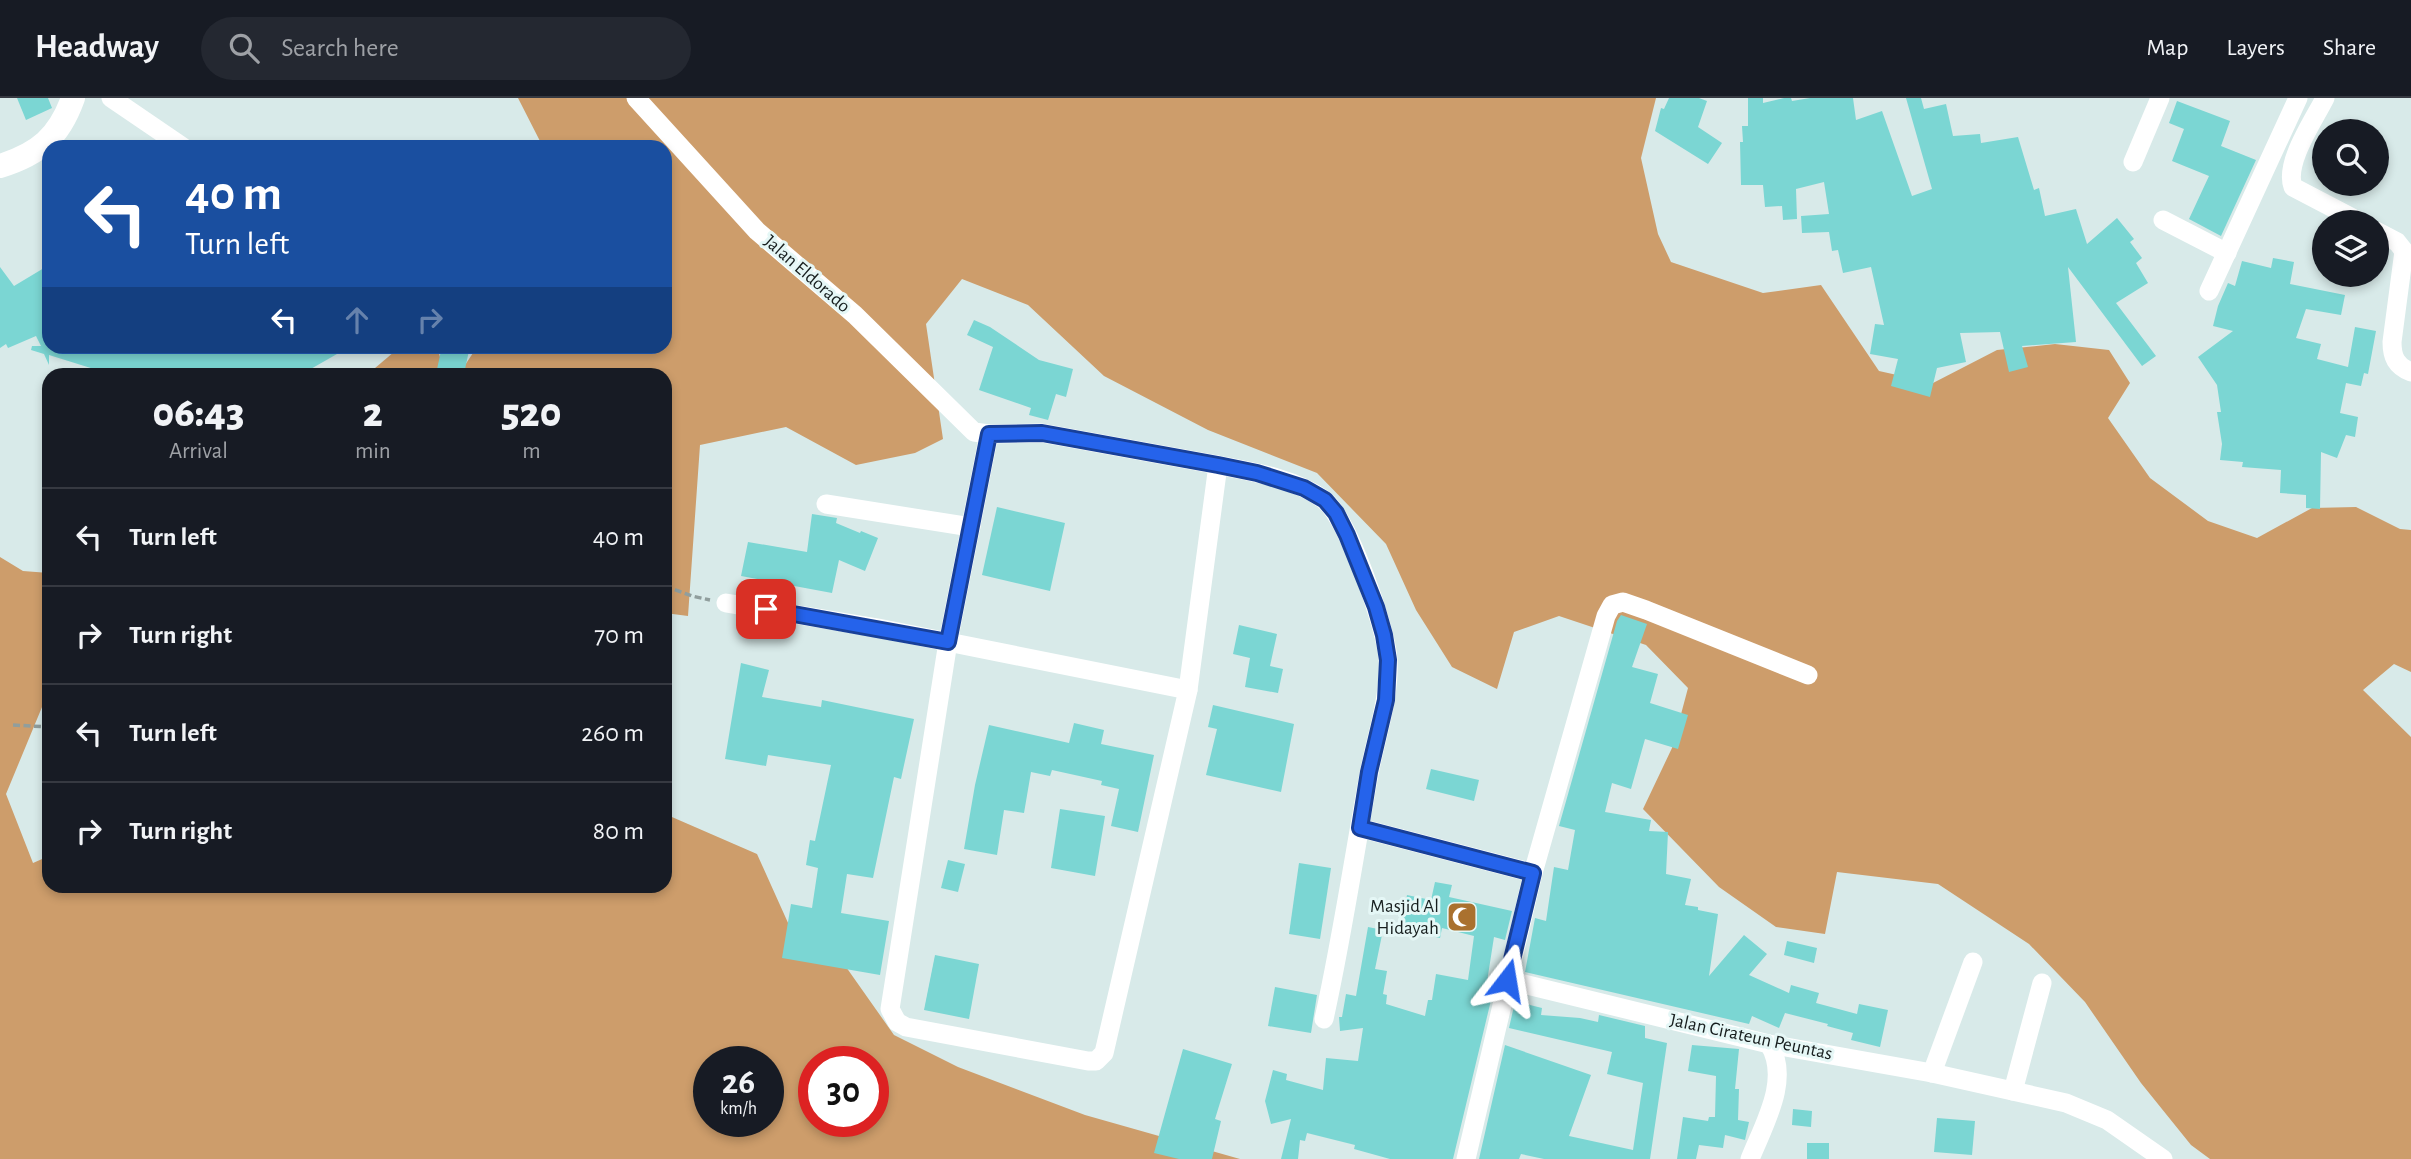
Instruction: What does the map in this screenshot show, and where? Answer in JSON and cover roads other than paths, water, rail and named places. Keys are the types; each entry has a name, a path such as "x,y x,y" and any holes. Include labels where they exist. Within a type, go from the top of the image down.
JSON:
{"main road":[{"path":"48,140 57,133 68,102"},
{"path":"0,166 24,158 42,144"}],"street":[{"path":"111,98 173,140"},
{"name":"Jalan Eldorado","path":"636,98 757,231 855,315 974,432 989,434"},
{"path":"2133,162 2160,98"},
{"path":"2209,291 2298,98"},
{"path":"2325,98 2293,161 2290,178 2293,187 2337,210"},
{"path":"2163,220 2227,253"},
{"path":"2389,238 2397,242 2404,251 2392,356 2402,369 2411,372"},
{"path":"1218,465 1188,690 1104,1053 1096,1061 1088,1061 906,1027 892,1016 891,1002 948,642 989,434 1042,433 1218,465 1292,484 1325,500 1336,513 1347,535 1376,607 1388,660 1386,700 1369,772 1339,949 1324,1019"},
{"path":"826,504 971,527"},
{"path":"1466,1159 1533,873 1606,616 1612,605 1623,602 1646,610 1808,675"},
{"path":"726,603 948,642 1188,690"},
{"path":"1360,828 1533,873"},
{"path":"1932,1073 1973,962"},
{"name":"Jalan Cirateun Peuntas","path":"1507,980 1769,1044 1932,1073 2066,1103 2107,1120 2163,1159"},
{"path":"2014,1091 2042,983"},
{"path":"1750,1159 1773,1099 1779,1073 1777,1056 1769,1044"}],"place":[{"name":"Masjid Al Hidayah","path":"1462,917"}]}
